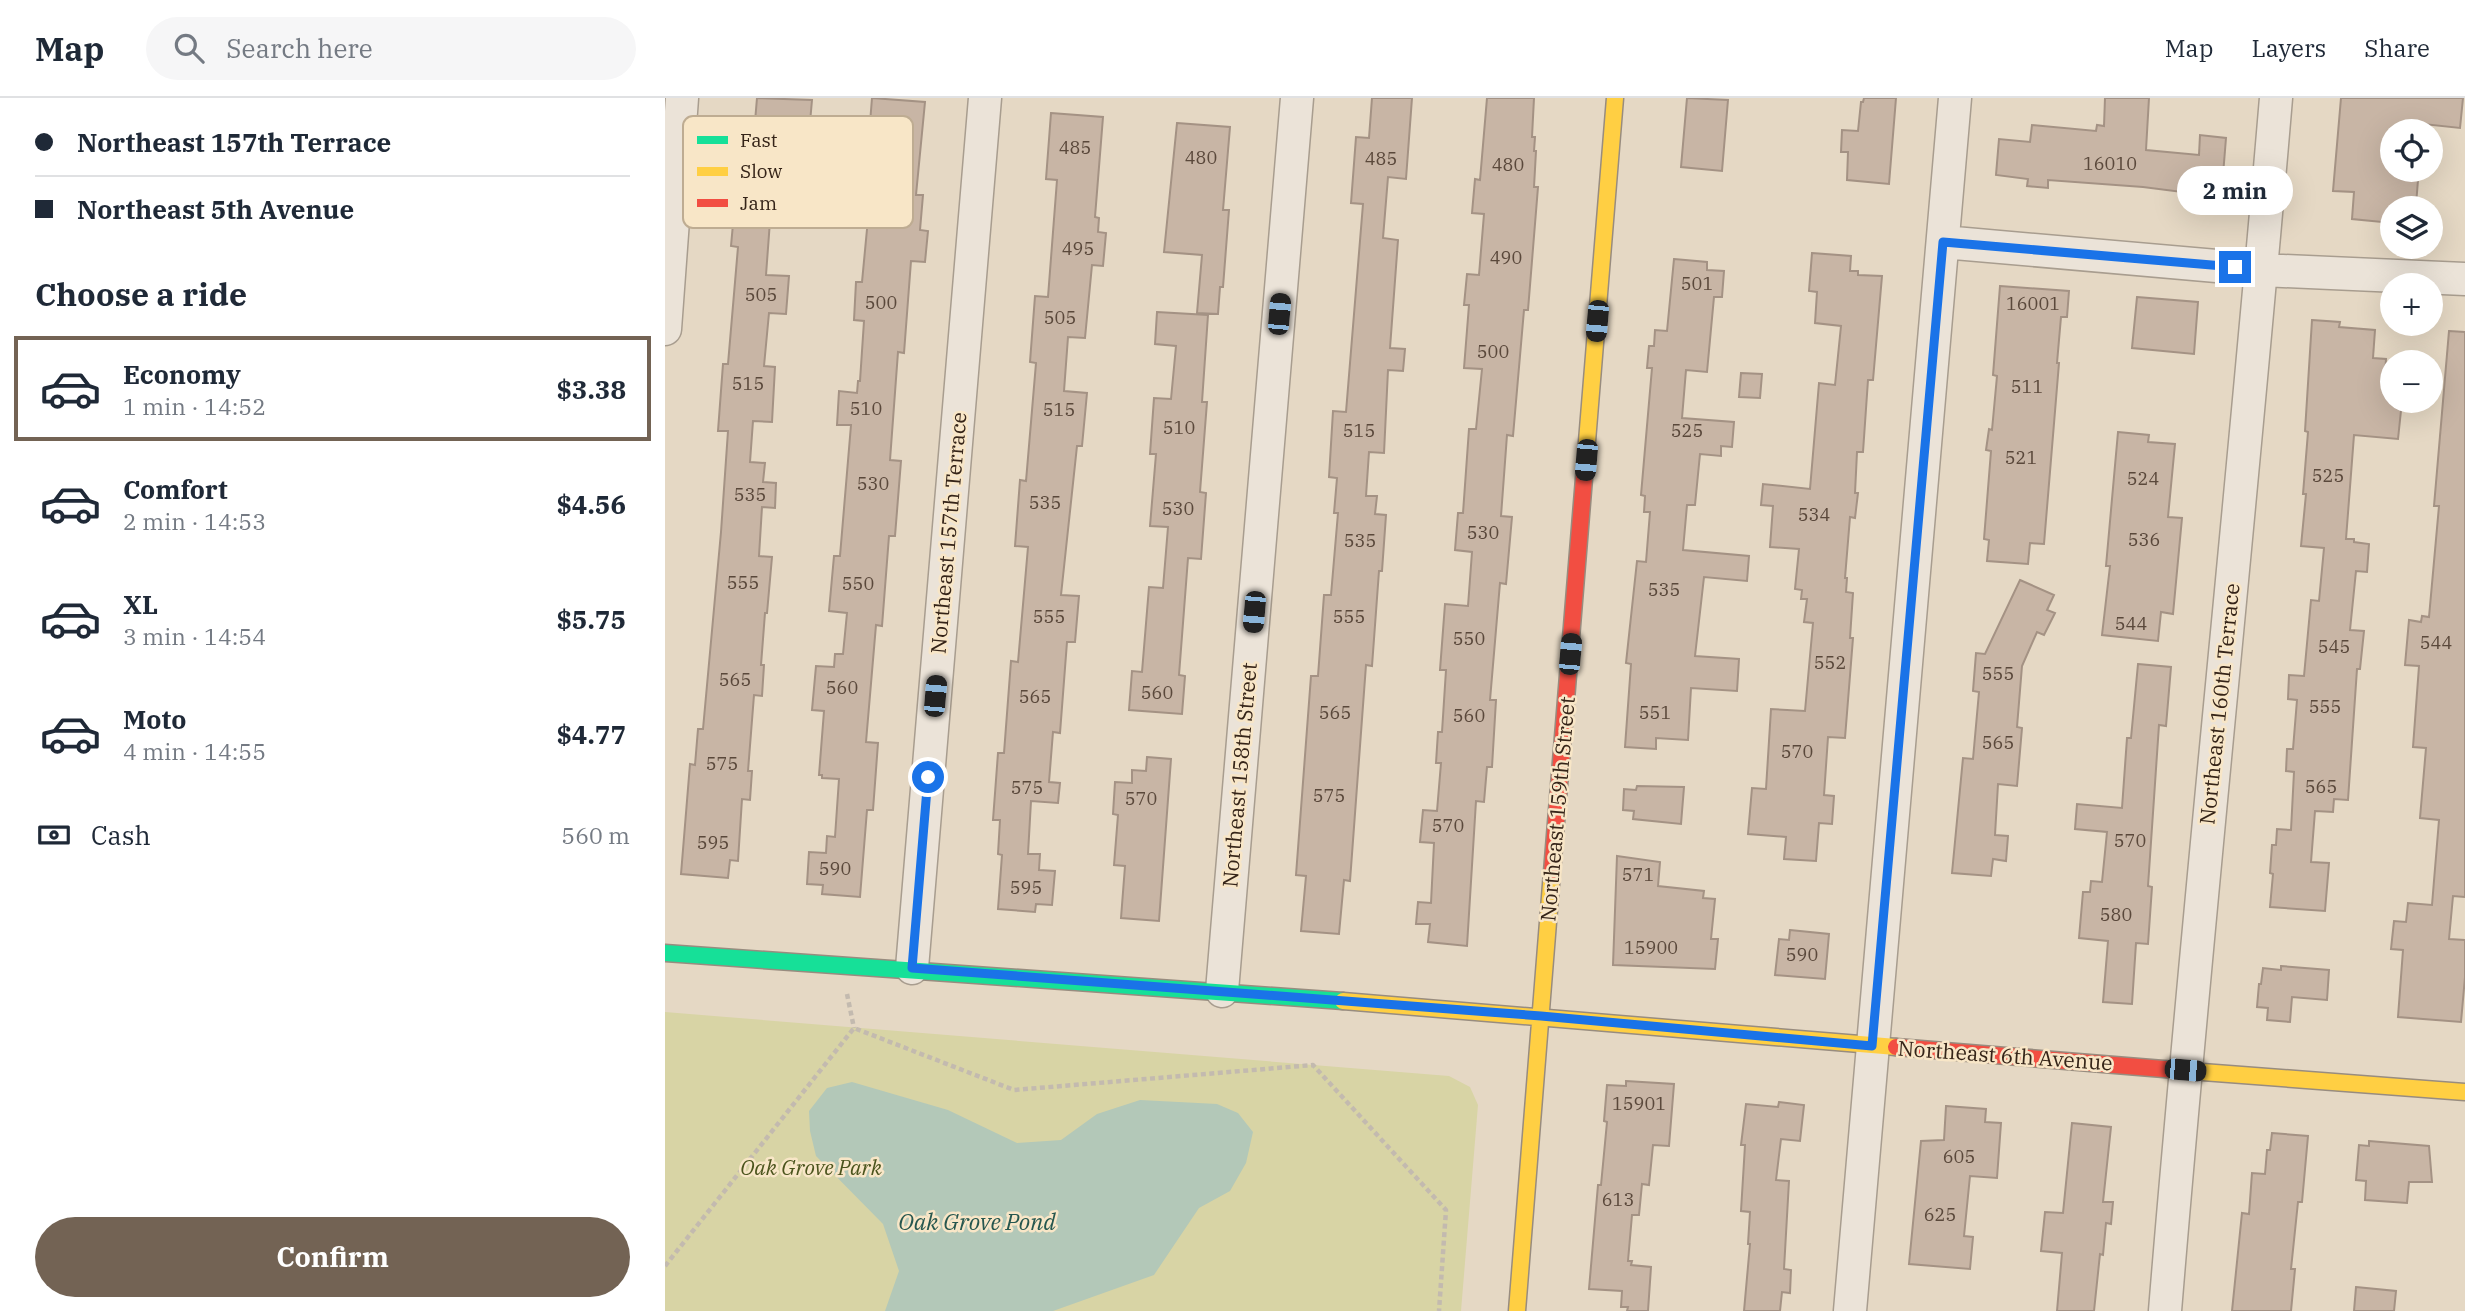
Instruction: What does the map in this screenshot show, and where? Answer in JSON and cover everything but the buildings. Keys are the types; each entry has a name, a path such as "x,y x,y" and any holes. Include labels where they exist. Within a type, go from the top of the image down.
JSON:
{"main road":[{"name":"Northeast 159th Street","path":"1517,1311 1615,98"},
{"name":"Northeast 6th Avenue","path":"665,953 1222,991 1872,1046 2465,1092"}],"street":[{"path":"665,329 682,98"},
{"name":"Northeast 157th Terrace","path":"912,968 985,98"},
{"name":"Northeast 158th Street","path":"1222,991 1297,98"},
{"path":"1850,1311 1955,98"},
{"name":"Northeast 160th Terrace","path":"2165,1311 2276,98"},
{"path":"1943,242 2262,270 2465,279"}],"path":[{"path":"665,1266 854,1028 1014,1090 1313,1065 1446,1210 1439,1311"}],"green space":[{"name":"Oak Grove Park","path":"665,1012 1449,1076 1470,1087 1478,1105 1461,1311 665,1311"}],"water":[{"name":"Oak Grove Pond","path":"852,1082 948,1110 1017,1143 1061,1140 1097,1114 1140,1100 1217,1104 1238,1113 1253,1132 1246,1163 1230,1191 1199,1208 1154,1275 1053,1311 885,1311 899,1271 883,1224 816,1156 810,1131 809,1111 827,1088"}],"traffic: fast":[{"path":"665,953 1343,1001"}],"traffic: slow":[{"path":"1585,466 1615,98"},
{"path":"1517,1311 1552,872"},
{"path":"1343,1001 1896,1047"},
{"path":"2176,1070 2465,1092"}],"traffic: jam":[{"path":"1552,872 1585,466"},
{"path":"1896,1047 2176,1070"}],"route":[{"path":"928,777 912,968 1541,1016 1872,1046 1943,242 2235,267"}]}
